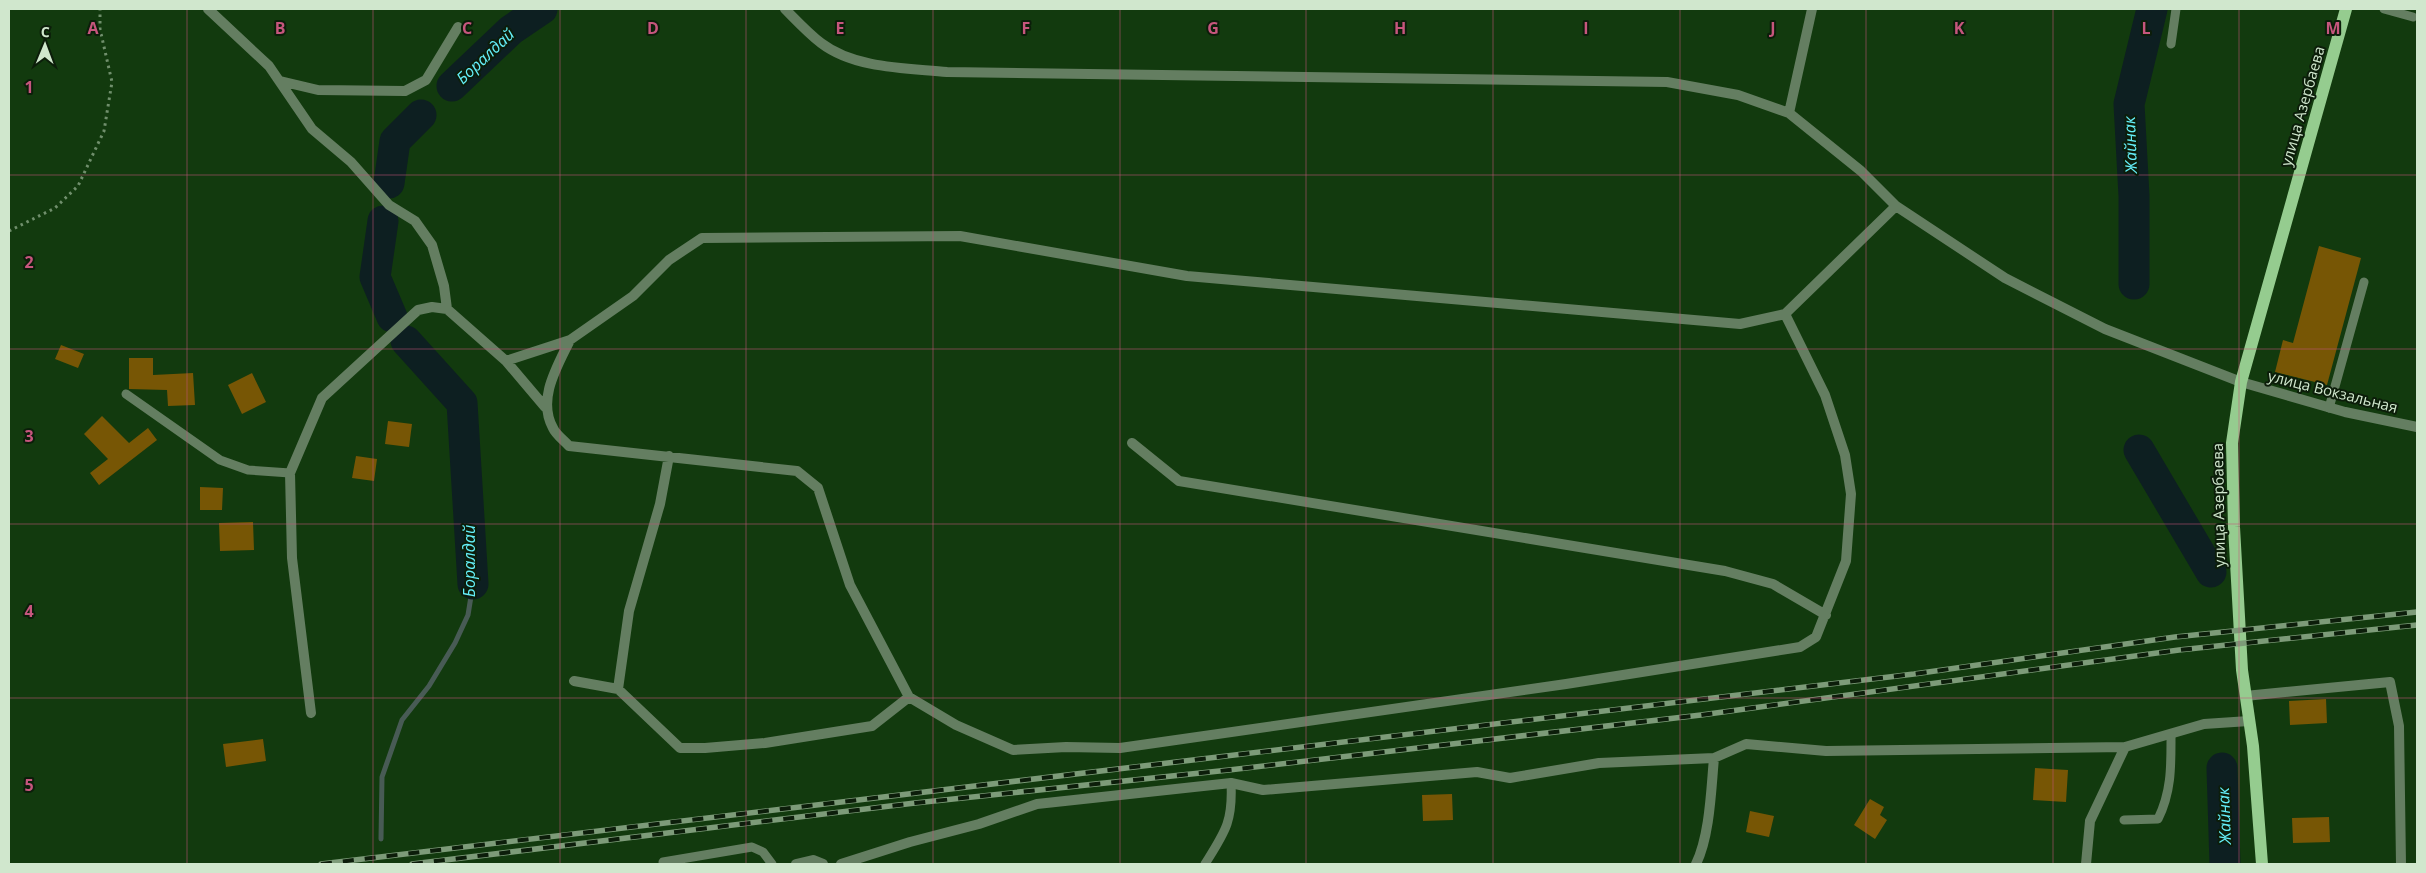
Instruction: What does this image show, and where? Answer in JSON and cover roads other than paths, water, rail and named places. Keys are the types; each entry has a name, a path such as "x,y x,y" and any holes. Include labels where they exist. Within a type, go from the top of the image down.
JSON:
{"main road":[{"name":"улица Азербаева","path":"2262,864 2249,721 2242,670 2234,527 2232,443 2241,382 2346,9"}],"street":[{"path":"208,9 269,66 312,129 351,162 389,205 414,221 432,245 444,286 447,309"},
{"name":"улица Вокзальная","path":"784,9 822,44 842,55 879,65 947,72 1667,82 1738,95 1789,113 1861,171 1896,206 2005,278 2105,329 2241,382 2329,408 2417,427"},
{"path":"1789,113 1812,9"},
{"path":"280,81 318,90 405,91 426,80 458,27"},
{"path":"506,361 570,340 633,296 669,260 702,238 960,236 1187,276 1740,324 1785,314 1896,206"},
{"path":"311,713 292,558 290,473 322,398 344,380 418,310 432,307 447,309 506,361 545,407 553,430 569,446 797,471 818,488 850,585 909,697 956,725 1013,750 1066,747 1120,748 1566,684 1800,647 1816,637 1846,561 1851,494 1845,455 1825,395 1785,314"},
{"path":"545,407 554,372 570,340"},
{"path":"1132,443 1179,481 1725,571 1773,584 1826,615"},
{"path":"618,689 629,611 660,504 669,456"},
{"path":"574,681 618,689 680,748 765,743 872,726 909,697"},
{"path":"2245,696 2390,682 2399,726 2400,864"},
{"path":"841,864 910,842 979,824 1037,804 1231,783 1263,790 1477,772 1510,778 1599,763 1714,758 1746,744 1826,752 2125,747 2204,724 2249,721"},
{"path":"2086,864 2090,821 2125,747"},
{"path":"1696,864 1701,855 1714,758"},
{"path":"796,864 812,860 823,864"}],"lane":[{"path":"2171,44 2176,9"},
{"path":"2384,9 2413,17"},
{"path":"2329,408 2364,282"},
{"path":"126,394 220,460 248,470 290,473"},
{"path":"2124,820 2158,819 2166,803 2170,784 2170,734"},
{"path":"1205,864 1224,833 1232,810 1231,783"},
{"path":"663,862 752,847 763,852 772,864"}],"waterway":[{"name":"Боралдай","path":"452,86 511,30 542,9"},
{"name":"Жайнак","path":"2134,284 2134,196 2129,104 2152,9"},
{"name":"Боралдай","path":"389,183 395,141 421,115"},
{"name":"Боралдай","path":"383,221 375,277 392,317"},
{"name":"Боралдай","path":"406,341 462,403 473,584"},
{"name":"Жайнак","path":"2139,450 2211,572"},
{"name":"Боралдай","path":"381,839 382,777 402,720 429,686 455,643 468,615 473,584"},
{"name":"Жайнак","path":"2222,768 2225,864"}],"railway":[{"path":"321,864 1914,674 2175,637 2417,612"},
{"path":"412,864 915,803 1229,770 1701,715 2179,650 2417,625"}]}
